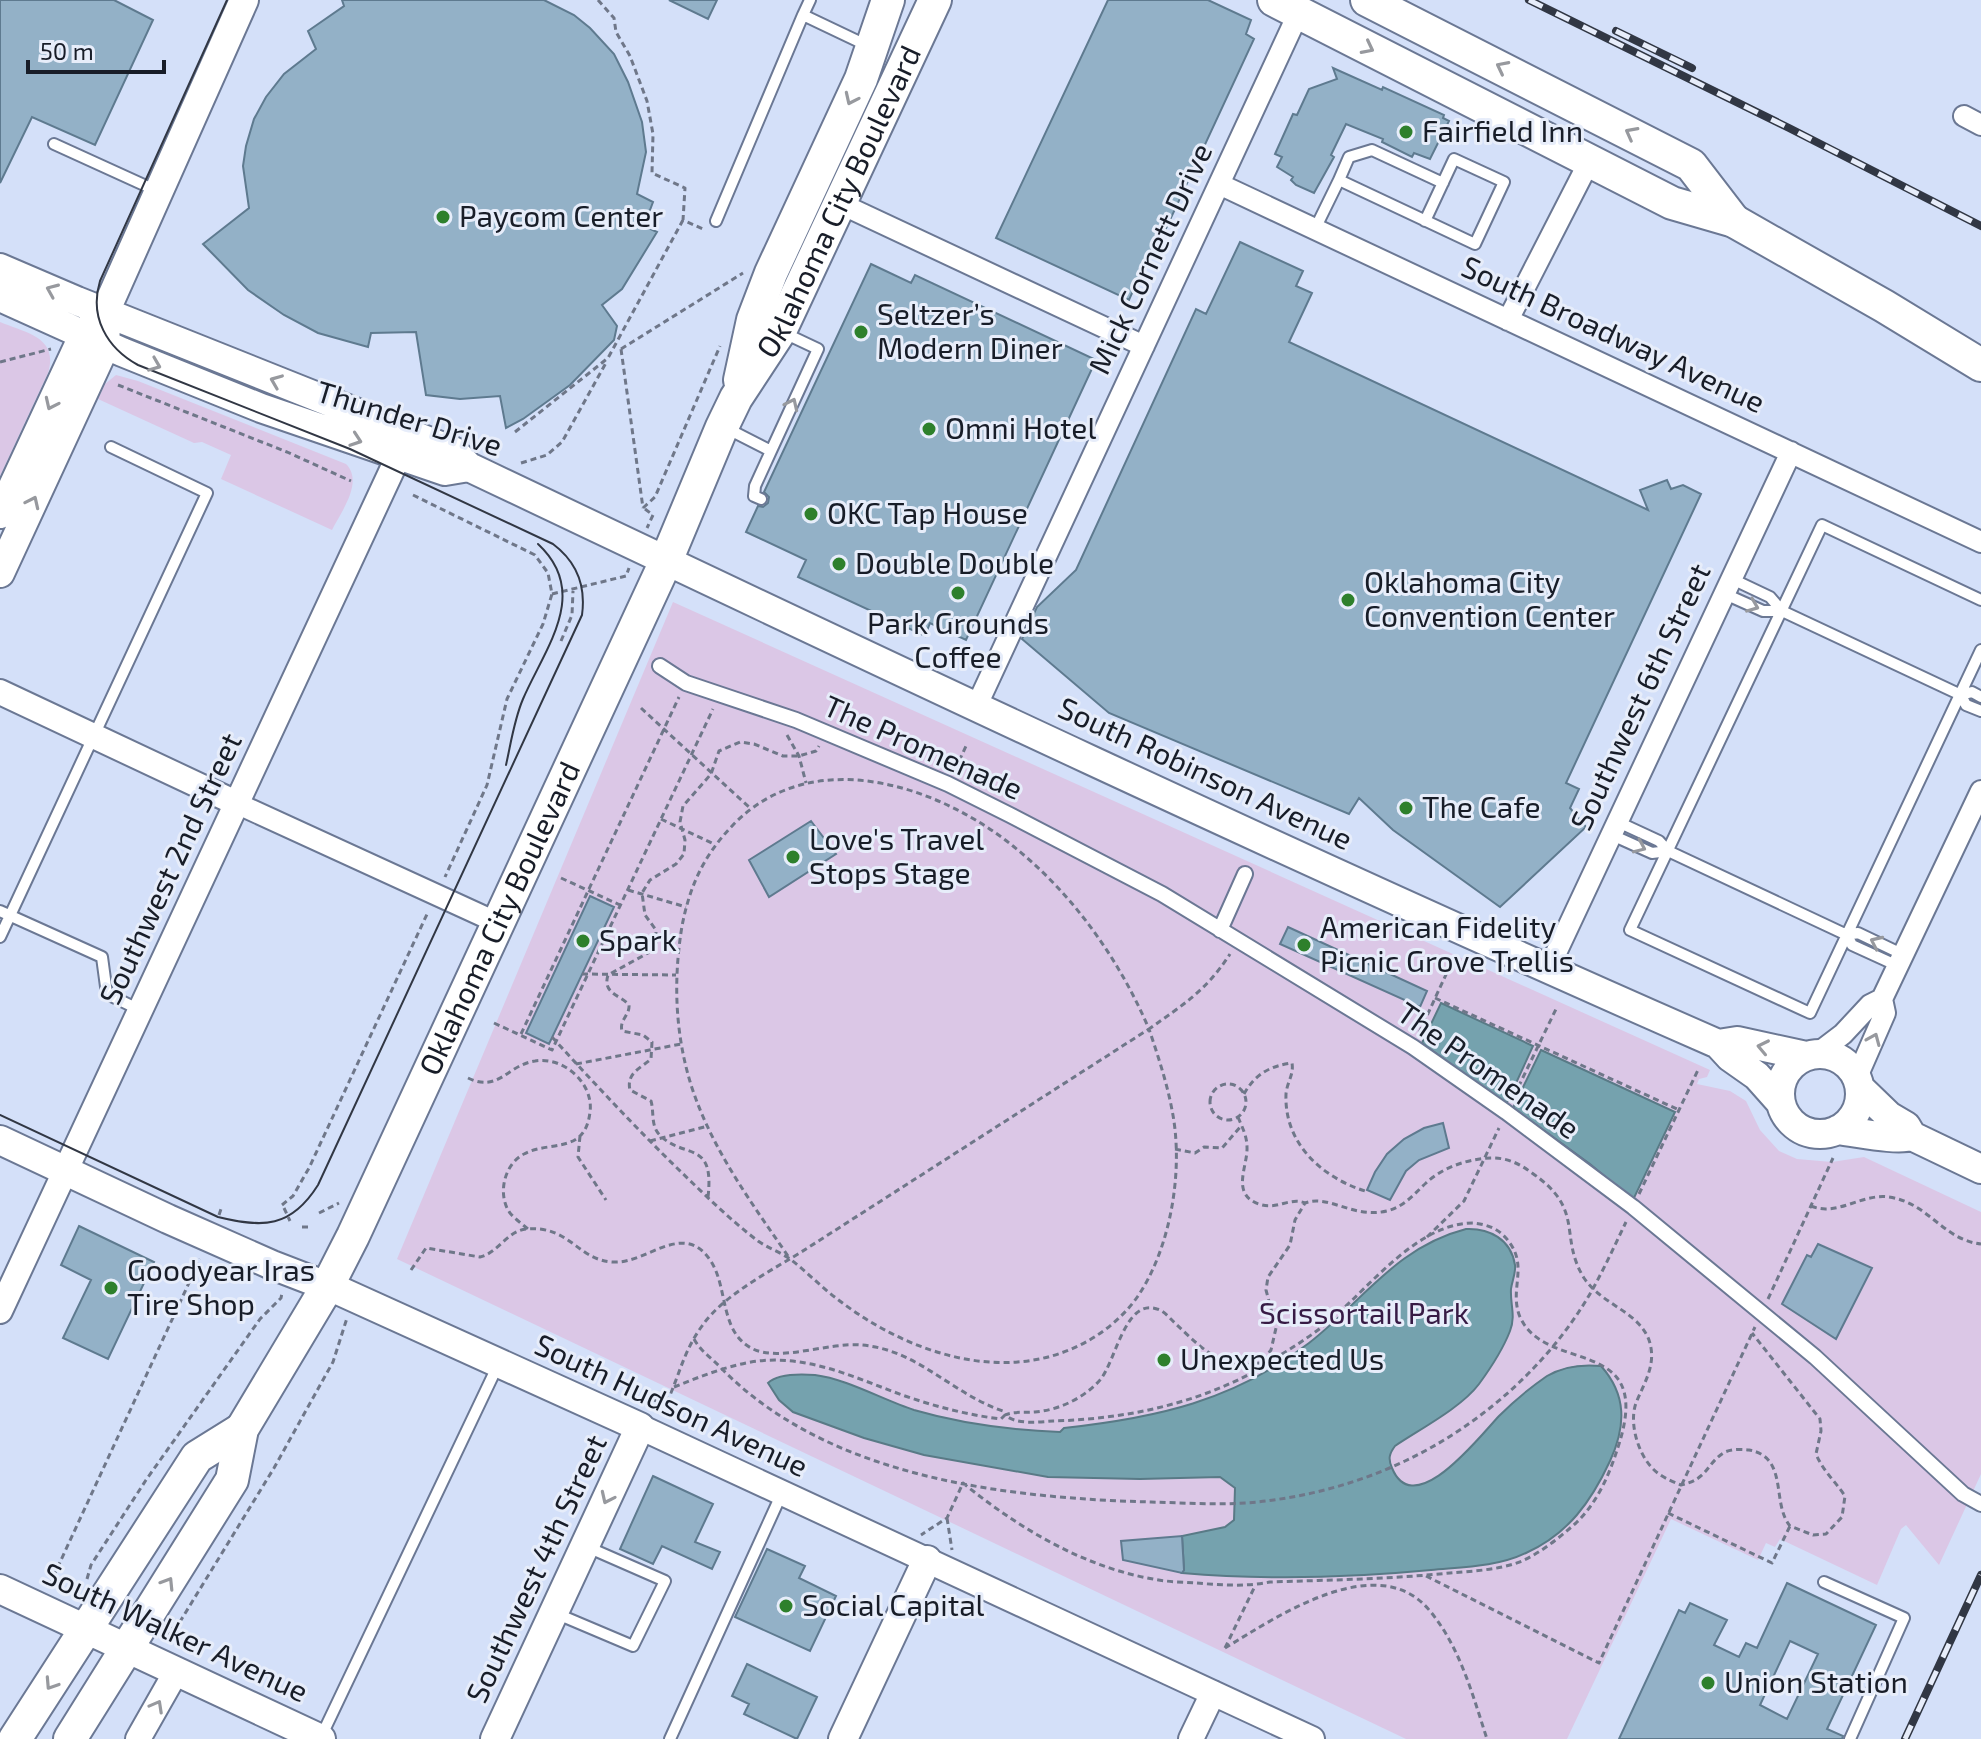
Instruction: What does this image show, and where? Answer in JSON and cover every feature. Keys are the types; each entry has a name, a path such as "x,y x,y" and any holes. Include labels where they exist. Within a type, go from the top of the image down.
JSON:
{"main road":[{"path":"0,573 105,312 244,0"},
{"name":"Oklahoma City Boulevard","path":"70,1739 232,1480 242,1429 327,1287 666,561 729,413 753,320 771,273 861,79 888,0"},
{"name":"Oklahoma City Boulevard","path":"729,413 780,331 935,0"},
{"path":"1367,0 1691,165 1734,221"},
{"path":"1293,4 1672,203 1734,221 1981,365"},
{"path":"1571,102 1590,160"},
{"name":"Thunder Drive","path":"0,268 461,459 666,561"},
{"name":"Thunder Drive","path":"0,297 261,408 445,471 461,459"},
{"path":"0,514 95,339"},
{"name":"South Robinson Avenue","path":"666,561 1548,970 1718,1044 1730,1057 1757,1076 1781,1103"},
{"name":"South Robinson Avenue","path":"1718,1044 1737,1041 1812,1054"},
{"path":"1835,1144 1826,1134 1803,1130 1793,1123 1781,1103 1784,1075 1796,1061 1812,1054 1841,1059 1889,1116 1906,1126 1912,1136 1981,1169"},
{"path":"1835,1144 1857,1111 1859,1083"},
{"path":"1835,1144 1881,1134 1900,1140 1912,1136"},
{"name":"South Hudson Avenue","path":"0,1140 182,1225 498,1364 637,1415"},
{"name":"Southwest 4th Street","path":"495,1739 585,1546 637,1415"},
{"name":"Oklahoma City Boulevard","path":"15,1739 197,1457 242,1429"},
{"path":"843,1739 933,1549"},
{"name":"South Walker Avenue","path":"0,1589 176,1672 290,1733 320,1739"}],"street":[{"name":"Mick Cornett Drive","path":"977,705 1219,184 1293,4"},
{"path":"1508,320 1590,160"},
{"name":"South Broadway Avenue","path":"1219,184 1981,542"},
{"path":"841,204 1144,346"},
{"name":"Southwest 6th Street","path":"1548,970 1791,452"},
{"name":"Southwest 2nd Street","path":"0,1311 399,455"},
{"name":"The Promenade","path":"660,666 686,683 827,733 948,784 1162,894 1413,1047 1633,1207 1815,1357 1963,1494 1981,1504"},
{"path":"0,692 498,923"},
{"path":"1812,1054 1843,1034 1870,1005 1882,999 1981,791"},
{"path":"1220,930 1245,874"},
{"path":"1859,1083 1885,1013 1882,999"},
{"name":"South Hudson Avenue","path":"637,1415 782,1493 933,1549 1213,1693 1312,1739"},
{"path":"138,1739 176,1672"},
{"path":"1191,1739 1213,1693"}],"lane":[{"path":"716,221 810,0"},
{"path":"803,15 872,48"},
{"path":"54,144 157,191"},
{"path":"1315,229 1349,157 1372,150 1443,183"},
{"path":"1339,180 1425,221 1475,244 1504,182 1454,159 1425,221"},
{"path":"761,499 754,496 755,486 818,349 780,331"},
{"path":"729,413 771,451"},
{"path":"0,937 5,913 95,735 207,493 111,447"},
{"path":"1981,600 1822,525 1630,930 1810,1013 1981,650"},
{"path":"1728,586 1763,611 1782,611"},
{"path":"1728,586 1770,597 1782,611 1961,695 1966,705 1981,711"},
{"path":"1961,695 1972,692 1981,697"},
{"path":"1615,828 1652,853 1668,851 1847,935 1858,933 1901,961"},
{"path":"5,913 102,957 107,994 140,1010"},
{"path":"320,1739 498,1364"},
{"path":"670,1739 782,1493"},
{"path":"554,1613 633,1646 665,1581 585,1546"},
{"path":"1824,1582 1904,1618 1850,1739"}],"path":[{"path":"521,463 547,455 562,442 683,220 685,188 652,173 653,134 647,101 630,56 616,32 614,18 598,0"},
{"path":"683,220 707,231"},
{"path":"621,349 748,270"},
{"path":"615,346 621,349"},
{"path":"0,362 58,348"},
{"path":"621,349 643,508 653,515"},
{"path":"515,432 608,358"},
{"path":"118,385 287,452 351,481"},
{"path":"413,495 535,555 548,573 552,594 626,576"},
{"path":"561,641 572,615 573,590"},
{"path":"521,1035 686,683"},
{"path":"494,1023 552,1050 554,1039 720,695"},
{"path":"641,708 750,808"},
{"path":"775,713 799,756 806,783"},
{"path":"708,1197 708,1171 702,1158 664,1138 656,1129 651,1101 633,1093 628,1085 631,1075 651,1059 654,1049 648,1037 622,1031 629,1005 610,991 606,981 608,975 648,953 656,943 657,936 645,915 642,893 650,880 676,864 684,854 685,840 681,829 683,806 711,774 719,751 740,742 754,744 783,756 799,756 816,751 827,733"},
{"path":"554,1039 650,1141 708,1197 759,1241 790,1259 836,1299 897,1337 946,1355 1019,1362 1043,1359 1084,1344 1129,1310 1155,1267 1171,1214 1175,1183 1173,1114 1149,1029 1132,990 1099,938 1060,891 1014,846 957,810 898,785 838,780 806,783 779,792 750,808 714,844 686,907 675,991 681,1044 692,1088 708,1126 734,1177 790,1259"},
{"path":"661,819 714,844"},
{"path":"561,878 620,905"},
{"path":"627,890 686,907"},
{"path":"637,1415 638,1395 667,1407 675,1377 694,1339 709,1317 724,1303 1190,1001 1210,981 1238,941"},
{"path":"1413,1047 1449,968"},
{"path":"585,974 676,975"},
{"path":"1435,998 1679,1111"},
{"path":"1424,1240 1464,1201 1557,1007"},
{"path":"576,1064 681,1044"},
{"path":"468,1078 476,1083 492,1083 535,1061 550,1061 577,1076 591,1102 589,1121 580,1136 578,1157 606,1200"},
{"path":"1244,1094 1256,1077 1266,1070 1292,1063 1294,1072 1286,1090 1287,1108 1290,1125 1299,1142 1311,1161 1331,1177 1365,1191"},
{"path":"694,1339 699,1349 766,1409 818,1439 887,1465 963,1483 1057,1497 1218,1503 1265,1501 1325,1490 1408,1460 1476,1418 1532,1370 1554,1345 1593,1289 1698,1070"},
{"path":"577,1076 583,1071"},
{"path":"1225,1084 1236,1086 1244,1094 1246,1105 1238,1117 1230,1120 1218,1117 1211,1108 1214,1090 1225,1084"},
{"path":"1238,1117 1246,1136 1248,1152 1242,1181 1248,1195 1260,1205 1273,1207 1316,1199 1351,1211 1382,1212 1406,1203 1426,1182 1444,1171 1470,1161 1490,1158 1515,1163 1544,1181 1564,1205 1578,1266 1593,1289 1609,1304 1637,1321 1649,1342 1652,1361 1633,1413 1637,1443 1649,1464 1659,1474 1681,1485 1701,1478 1724,1453 1736,1450 1757,1452 1775,1468 1780,1488 1780,1509 1790,1526 1813,1535 1826,1534 1842,1517 1845,1496 1826,1474 1816,1454 1820,1419 1752,1333"},
{"path":"1175,1149 1195,1153 1204,1147 1222,1148 1242,1125"},
{"path":"650,1141 708,1126"},
{"path":"528,1229 509,1212 505,1202 505,1178 509,1169 523,1154 562,1146 580,1136"},
{"path":"1426,1576 1599,1663 1811,1206 1835,1144"},
{"path":"1811,1206 1829,1209 1870,1197 1887,1197 1922,1209 1957,1237 1981,1244"},
{"path":"411,1270 426,1248 480,1257 493,1251 512,1234 528,1229 561,1234 594,1259 613,1263 627,1262 664,1245 676,1243 696,1248 712,1264 736,1334 754,1349 778,1353 851,1344 880,1348 919,1363 976,1401 1003,1411 1010,1419 1050,1422 1120,1416 1158,1409 1203,1395 1261,1368 1261,1363 1271,1350 1276,1328 1266,1290 1268,1277 1290,1245 1295,1220 1305,1203"},
{"path":"319,1213 333,1206"},
{"path":"284,1208 290,1221"},
{"path":"674,1387 722,1369 763,1361 822,1365 956,1412 1001,1419 1005,1415 1055,1408 1084,1394 1107,1369 1124,1330 1140,1310 1155,1308 1165,1313 1218,1358 1238,1365 1266,1364 1305,1340 1336,1315 1398,1257 1451,1227 1472,1223 1501,1232 1512,1244 1518,1258 1516,1298 1519,1313 1532,1333 1604,1365 1621,1387 1627,1406 1616,1454 1595,1501 1556,1541 1521,1561 1426,1576 1366,1581 1212,1585 1153,1579 1120,1570 1033,1533 963,1483"},
{"path":"302,1227 312,1227"},
{"path":"49,1586 201,1258"},
{"path":"91,1565 146,1480 260,1319 281,1298"},
{"path":"1129,1310 1133,1315"},
{"path":"163,1638 181,1620 274,1468 333,1362 346,1319"},
{"path":"1626,1413 1633,1413"},
{"path":"933,1549 963,1483"},
{"path":"1668,1513 1772,1563 1790,1526"},
{"path":"933,1549 947,1518"},
{"path":"1256,1584 1225,1648 1274,1619 1333,1592 1366,1581 1409,1593 1429,1610 1454,1649 1487,1739"}],"green space":[{"path":"0,322 38,338 49,351 50,361 48,373 0,476"},
{"path":"116,375 346,464 353,479 352,488 332,530 221,479 231,455 202,442 194,443 98,399 105,384"},
{"name":"Scissortail Park","path":"673,602 1710,1070 1707,1077 1699,1079 1697,1084 1730,1091 1746,1101 1760,1130 1779,1151 1797,1159 1832,1162 1864,1157 1981,1212 1981,1474 1939,1565 1906,1525 1901,1529 1877,1585 1780,1539 1775,1547 1766,1543 1758,1560 1671,1519 1567,1739 1406,1739 397,1259"}],"shaded area":[{"path":"1441,1003 1533,1046 1506,1105 1422,1043"},
{"path":"1541,1050 1675,1112 1633,1200 1590,1164 1513,1108"},
{"path":"1466,1229 1498,1237 1513,1256 1512,1326 1496,1359 1471,1393 1451,1410 1395,1446 1390,1457 1391,1465 1402,1482 1415,1485 1431,1481 1447,1470 1516,1401 1547,1376 1566,1368 1601,1366 1616,1388 1621,1411 1619,1435 1610,1461 1577,1515 1541,1545 1492,1564 1337,1576 1244,1577 1182,1573 1182,1536 1225,1527 1234,1520 1235,1488 1220,1477 1048,1477 924,1455 864,1438 793,1412 779,1400 768,1383 784,1376 815,1375 840,1381 932,1415 987,1426 1060,1432 1064,1428 1131,1419 1193,1404 1223,1393 1281,1363 1328,1327 1400,1262 1441,1237"}],"building":[{"path":"0,0 114,0 153,20 95,145 32,117 0,183"},
{"name":"Paycom Center","path":"342,0 544,0 574,15 590,28 614,54 628,82 642,122 646,152 637,194 653,202 644,226 657,232 622,289 602,305 617,326 614,340 570,385 506,428 500,396 460,399 426,395 416,332 371,333 368,347 318,333 284,315 248,290 203,244 249,208 243,166 254,119 284,74 316,49 308,31 344,6"},
{"path":"669,0 717,0 708,19"},
{"path":"1108,0 1208,0 1251,20 1246,34 1254,39 1157,248 1153,246 1129,300 996,238"},
{"name":"Fairfield Inn","path":"1333,68 1444,115 1443,118 1449,121 1430,159 1414,153 1412,157 1382,142 1383,139 1346,124 1331,155 1334,157 1314,193 1296,185 1291,180 1293,177 1277,167 1282,157 1275,154 1293,114 1297,115 1309,89 1337,79"},
{"name":"Oklahoma City Convention Center","path":"1240,242 1303,271 1296,286 1312,293 1289,342 1648,510 1640,490 1667,480 1671,489 1683,485 1701,494 1566,783 1579,789 1570,808 1586,827 1500,907 1393,830 1359,798 1349,814 1109,713 1022,639 1037,607 1076,570 1196,309 1206,314"},
{"name":"Omni Hotel","path":"871,264 911,283 915,275 1096,360 966,640 930,623 925,636 798,577 806,560 746,532 758,506 768,503 769,497 764,492"},
{"name":"Love's Travel Stops Stage","path":"811,821 836,854 769,897 749,860"},
{"name":"Spark","path":"590,896 614,907 549,1044 526,1033"},
{"path":"1288,927 1427,991 1420,1007 1280,944"},
{"path":"1443,1123 1449,1148 1419,1160 1406,1171 1390,1200 1367,1190 1387,1154 1404,1139 1424,1128"},
{"path":"79,1226 154,1262 108,1359 63,1338 91,1280 61,1265"},
{"path":"1818,1244 1872,1268 1836,1339 1782,1304 1807,1255 1811,1257"},
{"path":"653,1476 713,1504 695,1542 720,1552 712,1569 662,1546 653,1564 620,1549"},
{"path":"1182,1536 1182,1573 1123,1560 1121,1541"},
{"name":"Social Capital","path":"767,1549 805,1566 799,1578 836,1596 810,1651 735,1617"},
{"name":"Union Station","path":"1787,1583 1876,1625 1827,1729 1843,1736 1842,1739 1619,1739 1679,1610 1685,1613 1690,1603 1727,1620 1714,1645 1739,1657 1746,1643 1757,1648","holes":["1790,1641 1818,1654 1787,1719 1760,1705"]},
{"path":"747,1664 817,1697 797,1739 744,1714 749,1704 732,1696"}],"tram line":[{"path":"0,1115 218,1217 262,1223 286,1217 297,1210 318,1185 582,615 583,594 578,575 553,544 350,449 138,365 117,350 103,330 97,307 100,281 227,0"},
{"path":"506,765 520,707 559,621 562,601 561,582 553,563 538,544"}],"railway":[{"path":"1529,0 1981,226"},
{"path":"1616,31 1692,68"},
{"path":"1905,1739 1981,1575"}],"place":[{"name":"Fairfield Inn","path":"1406,132"},
{"name":"Paycom Center","path":"443,217"},
{"name":"Seltzer’s Modern Diner","path":"861,332"},
{"name":"Omni Hotel","path":"929,429"},
{"name":"OKC Tap House","path":"811,514"},
{"name":"Double Double","path":"839,564"},
{"name":"Park Grounds Coffee","path":"958,593"},
{"name":"Oklahoma City Convention Center","path":"1348,600"},
{"name":"The Cafe","path":"1406,808"},
{"name":"Love's Travel Stops Stage","path":"793,857"},
{"name":"Spark","path":"583,941"},
{"name":"American Fidelity Picnic Grove Trellis","path":"1304,945"},
{"name":"Goodyear Iras Tire Shop","path":"111,1288"},
{"name":"Unexpected Us","path":"1164,1360"},
{"name":"Social Capital","path":"786,1606"},
{"name":"Union Station","path":"1708,1683"}]}
